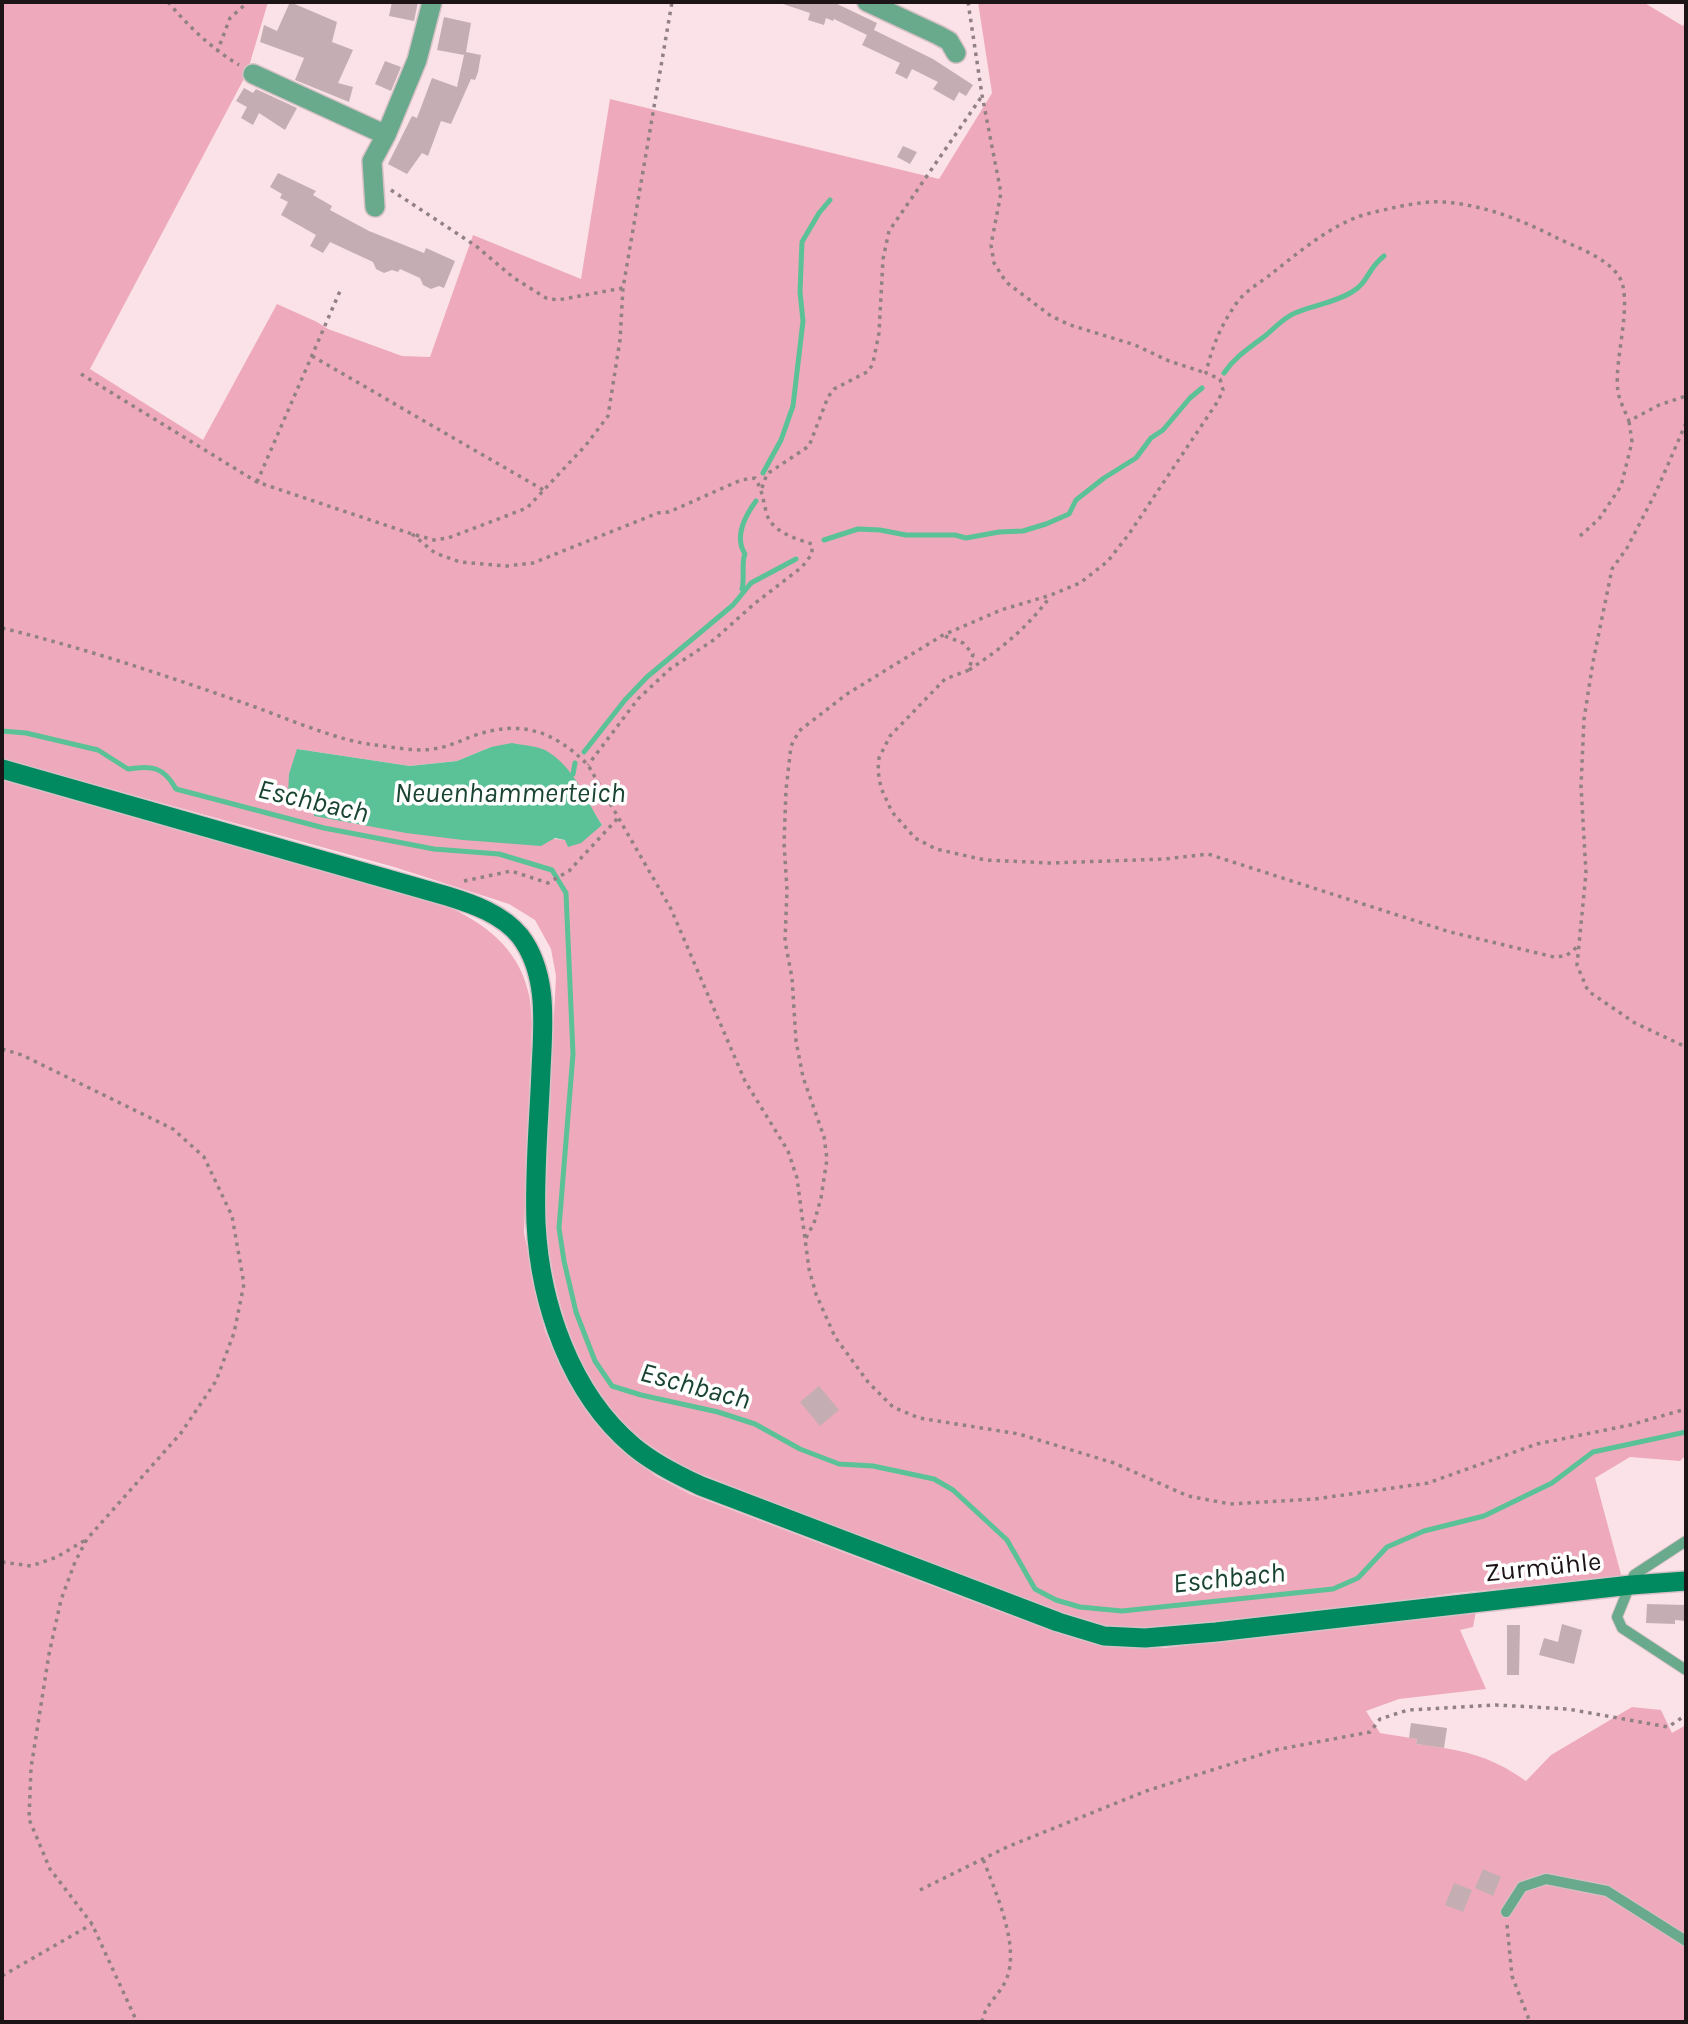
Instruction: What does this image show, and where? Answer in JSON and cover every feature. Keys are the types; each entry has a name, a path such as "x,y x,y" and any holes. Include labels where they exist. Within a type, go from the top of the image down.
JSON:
{"main road":[{"name":"Zurmühle","path":"2,769 447,896 483,909 512,928 529,952 541,992 543,1033 536,1225 554,1318 573,1367 600,1412 634,1446 667,1470 784,1519 1037,1614 1104,1636 1145,1638 1216,1632 1406,1609 1686,1581"}],"street":[{"path":"375,207 372,161 386,135 416,60 432,2"},
{"path":"867,2 966,50"},
{"path":"253,74 386,135"}],"lane":[{"path":"1686,1541 1642,1567 1634,1575 1627,1598 1617,1612 1622,1628 1686,1670"},
{"path":"1506,1912 1522,1887 1546,1879 1607,1891 1686,1941"}],"path":[{"path":"168,2 217,52 253,74"},
{"path":"217,52 230,18 248,2"},
{"path":"81,374 257,482 412,534 434,540 448,538 527,508 586,445 608,416 620,340 624,280 672,2"},
{"path":"805,1240 814,1223 821,1198 827,1160 824,1137 803,1077 796,1041 792,978 785,941 787,890 784,830 791,746 799,731 847,694 943,635 1001,610 1080,583 1108,561 1129,534 1223,390 1220,379 1169,361 1135,345 1070,325 1051,316 1006,282 994,263 991,245 1001,193 982,95 966,50 968,2"},
{"path":"762,488 767,474 809,446 828,397 834,389 869,370 873,363 879,333 883,259 889,231 982,95"},
{"path":"372,177 476,246 507,274 546,298 558,300 623,288"},
{"path":"1206,373 1218,334 1240,299 1299,252 1338,226 1361,216 1415,203 1444,202 1521,220 1585,251 1609,266 1620,276 1623,287 1625,312 1619,350 1618,391 1629,421 1632,442 1621,486 1599,519 1580,536"},
{"path":"257,482 340,291"},
{"path":"312,356 545,491"},
{"path":"1629,421 1659,405 1686,396"},
{"path":"1686,423 1656,492 1627,548 1612,569 1584,719 1581,786 1586,873 1577,947 1577,965 1588,990 1635,1023 1686,1047"},
{"path":"412,534 435,553 460,562 494,565 533,563 658,513 669,512 741,480 755,478 762,488 771,523 792,538 812,544 812,554 802,567 715,639 670,669 638,699 589,765"},
{"path":"1051,595 1030,624 970,670 945,679 890,736 879,758 881,788 892,812 915,838 936,849 985,860 1050,863 1165,859 1208,854 1450,932 1554,957 1566,956 1577,947"},
{"path":"2,628 108,656 368,745 431,750 475,736 506,729 523,729 544,732 560,740 589,765 671,909 745,1082 788,1151 797,1178 809,1269 816,1294 835,1337 868,1382 893,1407 919,1418 1018,1434 1114,1462 1188,1496 1230,1504 1315,1499 1428,1483 1537,1444 1630,1425 1686,1409"},
{"path":"943,635 963,643 973,654 970,670"},
{"path":"462,881 511,871 548,883 569,871 618,818"},
{"path":"2,1049 22,1055 173,1129 204,1157 232,1216 244,1284 234,1333 216,1381 181,1433 87,1539 75,1562 61,1600 49,1654 31,1768 29,1819 50,1869 92,1924 137,2022"},
{"path":"2,1562 31,1566 57,1558 87,1539"},
{"path":"920,1890 1007,1847 1146,1791 1275,1750 1370,1732 1380,1719 1408,1710 1496,1705 1568,1709 1668,1727 1686,1715"},
{"path":"982,2022 984,2010 1006,1980 1011,1951 1000,1903 983,1859"},
{"path":"1506,1912 1512,1976 1530,2022"},
{"path":"2,1976 92,1924"}],"shaded area":[{"path":"2,2 268,2 247,73 90,369 203,440 277,304 328,329 402,356 430,357 473,235 581,279 610,99 939,179 992,93 978,2 1643,2 1683,26 1686,20 1686,1455 1680,1461 1630,1457 1595,1478 1622,1578 1456,1593 1336,1610 1143,1629 1108,1628 1049,1610 693,1471 645,1442 614,1414 582,1363 558,1296 549,1250 545,1204 556,976 551,949 535,920 509,904 394,867 2,759","holes":["491,747 589,805 602,825 565,840 315,816 314,802 297,749 410,766 457,761"]},
{"path":"2,779 447,906 474,920 498,939 508,950 523,976 530,1003 532,1024 524,1233 545,1331 562,1370 581,1403 602,1430 656,1476 690,1494 1009,1615 1071,1636 1125,1648 1164,1648 1476,1611 1473,1627 1460,1630 1486,1689 1399,1699 1366,1711 1380,1733 1417,1739 1416,1744 1474,1755 1499,1765 1526,1781 1551,1755 1632,1707 1661,1710 1672,1733 1686,1725 1686,2022 2,2022"}],"water":[{"name":"Neuenhammerteich","path":"512,743 545,750 564,765 602,825 581,843 568,847 565,840 555,838 541,846 463,840 406,833 314,816 314,802 288,796 289,774 297,749 410,766 457,761 491,747"}],"building":[{"path":"290,2 337,22 332,42 353,50 338,83 353,87 349,102 295,80 304,58 260,42 264,25 277,31"},
{"path":"392,2 418,2 414,21 389,16"},
{"path":"783,2 833,2 877,23 874,30 933,59 973,85 966,96 959,92 954,101 933,89 938,82 912,69 907,79 895,73 900,63 862,45 867,35 834,19 833,21 826,18 824,25 808,20 810,13"},
{"path":"444,17 471,23 466,52 481,55 478,72 475,80 471,79 451,124 441,121 428,156 422,153 407,174 388,164 412,116 417,118 432,78 457,87 464,55 437,50"},
{"path":"385,61 401,67 391,91 375,84"},
{"path":"244,88 253,93 256,89 297,108 285,130 259,113 253,125 241,118 247,107 236,101"},
{"path":"903,146 917,152 910,164 897,157"},
{"path":"278,173 316,191 313,195 332,206 330,210 369,231 424,253 426,248 455,261 444,288 439,286 431,289 423,285 420,278 400,269 398,272 392,270 384,273 376,269 373,262 330,242 323,253 310,246 316,235 281,215 288,202 280,198 282,194 270,187"},
{"path":"819,1386 839,1410 820,1426 800,1402"},
{"path":"1647,1604 1686,1605 1686,1621 1675,1620 1675,1624 1646,1623"},
{"path":"1562,1624 1582,1630 1574,1664 1539,1655 1544,1638 1558,1642"},
{"path":"1507,1625 1520,1625 1519,1675 1507,1675"},
{"path":"1411,1723 1447,1728 1444,1748 1416,1744 1417,1739 1409,1738"},
{"path":"1483,1869 1501,1877 1493,1896 1475,1888"},
{"path":"1454,1883 1472,1890 1463,1912 1445,1905"}],"waterway":[{"path":"763,473 781,440 793,406 803,321 800,292 802,242 830,200"},
{"path":"1224,373 1238,357 1287,318 1302,310 1338,299 1357,288 1384,256"},
{"path":"824,540 858,529 966,538 1023,531 1046,524 1069,514 1076,500 1136,458 1151,438 1163,430 1202,388"},
{"path":"742,589 745,554 741,534 748,513 756,501"},
{"path":"584,752 647,677 733,605 751,583 796,559"},
{"name":"Eschbach","path":"2,731 26,733 98,750 128,769 156,769 167,776 176,789 324,828 434,849 499,854 552,870 566,893 573,1054 559,1228 576,1312 595,1361 612,1386 755,1424 800,1449 839,1464 873,1466 934,1479 953,1490 1007,1540 1035,1589 1056,1600 1080,1607 1122,1611 1333,1589 1358,1578 1387,1547 1424,1531 1484,1516 1552,1483 1593,1452 1686,1432"},
{"path":"573,774 575,763"}]}
